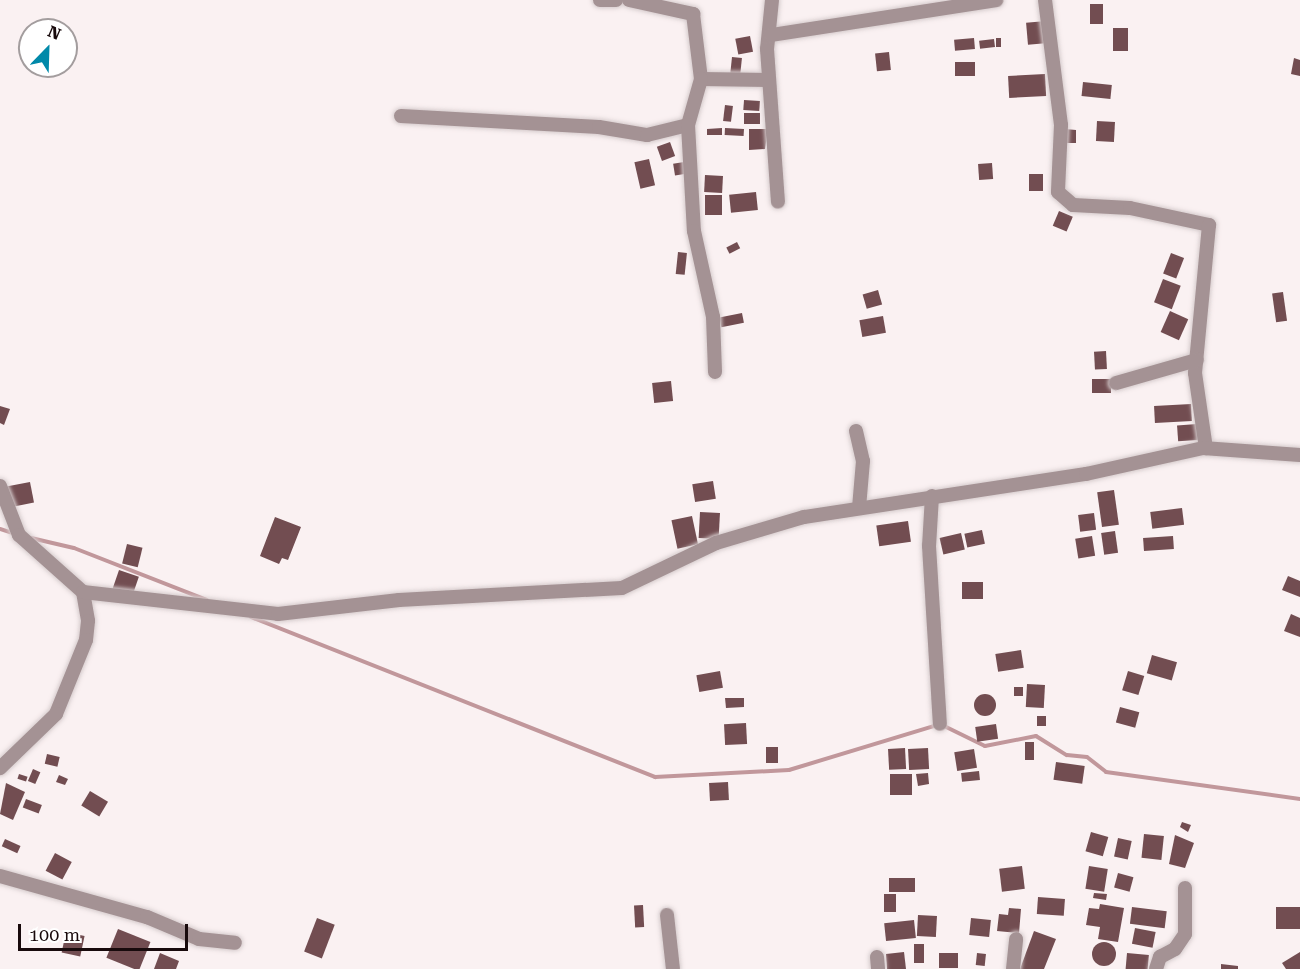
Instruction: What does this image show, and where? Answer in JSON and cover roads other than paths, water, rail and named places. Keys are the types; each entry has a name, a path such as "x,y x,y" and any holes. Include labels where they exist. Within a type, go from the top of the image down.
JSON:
{"street":[{"path":"600,0 616,0"},
{"path":"629,0 693,15 700,79 688,125 694,231 713,317 715,372"},
{"path":"772,0 769,80 778,202"},
{"path":"771,35 996,0"},
{"path":"1044,0 1061,125 1058,192 1072,205 1130,208 1209,225 1197,360 1206,448"},
{"path":"700,79 769,80"},
{"path":"401,116 599,127 627,135 688,125"},
{"path":"1116,382 1197,360"},
{"path":"856,431 863,461 859,508"},
{"path":"0,486 19,536 83,592 278,614 399,600 622,588 716,543 804,517 1086,474 1206,448 1300,455"},
{"path":"932,496 928,546 940,724"},
{"path":"0,768 56,714 86,640 83,592"},
{"path":"0,876 147,917 199,939 235,943"},
{"path":"1156,969 1160,957 1175,949 1185,934 1185,888"},
{"path":"667,915 673,969"},
{"path":"1012,969 1016,939"}],"waterway":[{"path":"0,529 15,534"},
{"path":"31,538 74,548 207,600"},
{"path":"251,617 655,777 789,770 940,724 985,746 1036,736 1067,755 1087,757 1106,772 1300,799"}]}
